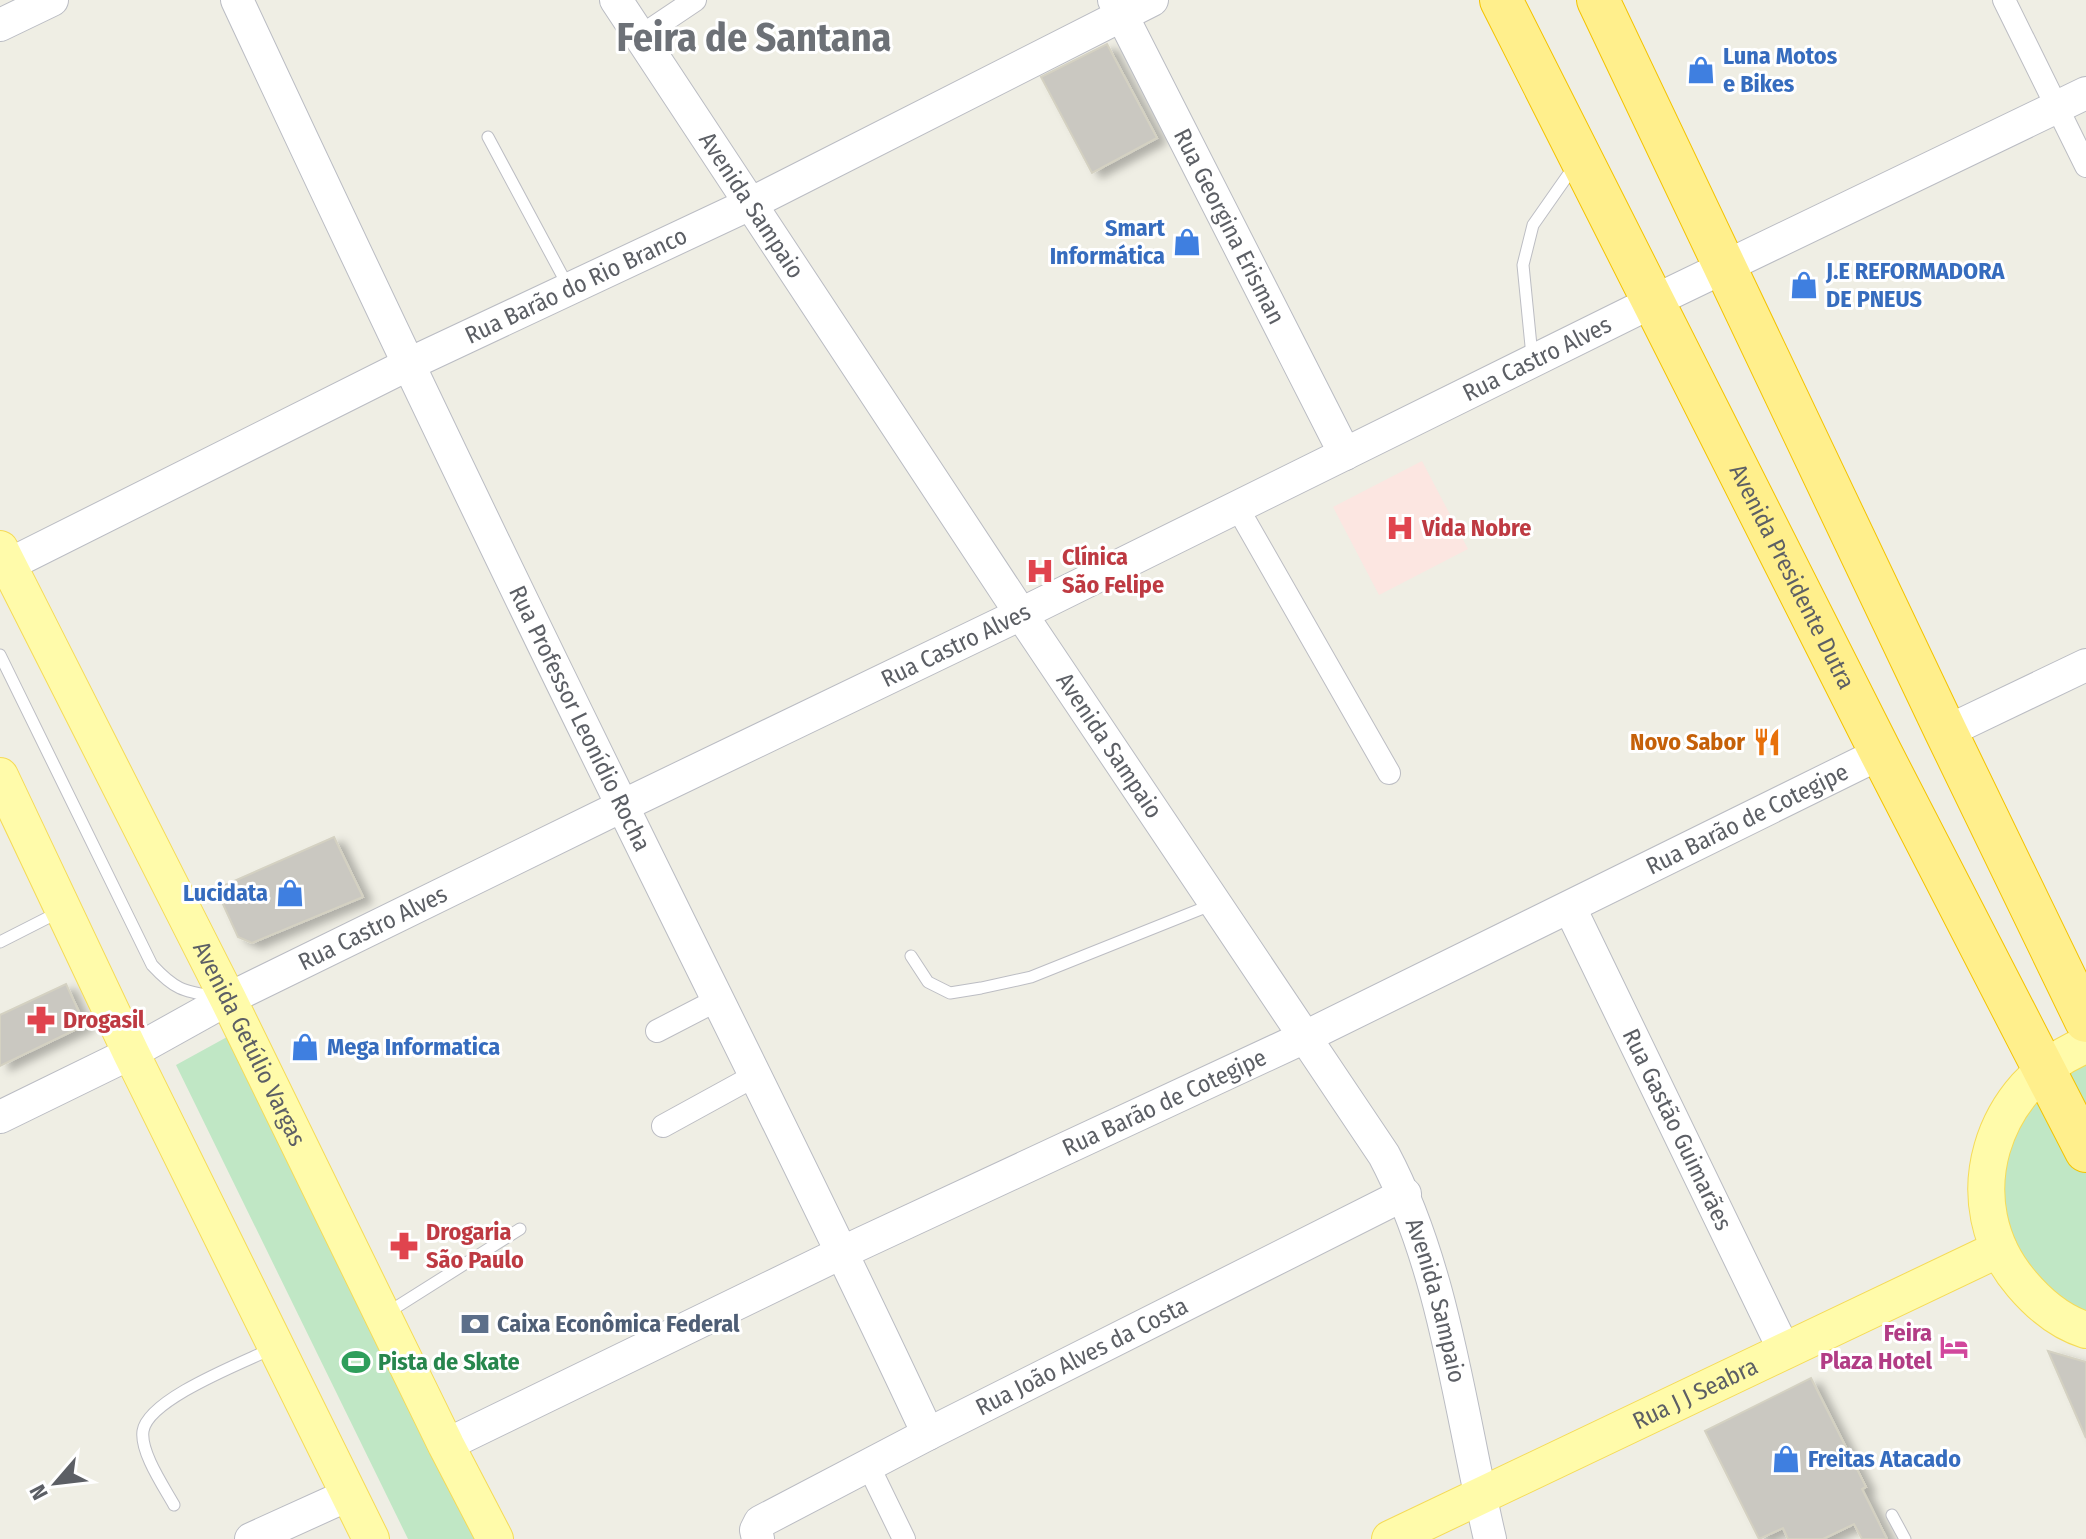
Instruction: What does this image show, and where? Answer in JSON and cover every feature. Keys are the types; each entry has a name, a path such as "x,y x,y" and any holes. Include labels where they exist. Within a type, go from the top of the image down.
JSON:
{"highway":[{"name":"Avenida Presidente Dutra","path":"1501,0 1881,753 2086,1151"},
{"path":"1598,0 2086,1021"}],"main road":[{"name":"Avenida Getúlio Vargas","path":"3,561 228,999 495,1539"},
{"path":"0,776 131,1053 371,1539"},
{"path":"2086,1045 2062,1056 2035,1075 2007,1109 1994,1138 1986,1176 1988,1213 1999,1249 2014,1275 2033,1297 2055,1315 2086,1330"},
{"name":"Rua J J Seabra","path":"1390,1539 1999,1249"}],"street":[{"path":"0,25 52,0"},
{"name":"Rua Professor Leonídio Rocha","path":"237,0 407,365 843,1252 928,1434"},
{"name":"Avenida Sampaio","path":"616,0 1021,614 1384,1155 1405,1194 1424,1245 1490,1539"},
{"path":"640,37 695,0"},
{"name":"Rua Barão do Rio Branco","path":"3,561 407,365 752,203 1118,8 1152,0"},
{"path":"2004,0 2086,166"},
{"name":"Rua Georgina Erisman","path":"1118,8 1345,454"},
{"name":"Rua Castro Alves","path":"0,1117 131,1053 228,999 2086,93"},
{"path":"1237,507 1389,773"},
{"path":"1946,732 2086,665"},
{"name":"Rua Barão de Cotegipe","path":"446,1445 843,1252 1305,1037 1881,753"},
{"name":"Rua Gastão Guimarães","path":"1570,908 1784,1350"},
{"path":"657,1031 719,999"},
{"path":"663,1126 756,1075"},
{"name":"Rua João Alves da Costa","path":"759,1530 868,1465 1405,1194"},
{"path":"868,1465 904,1539"},
{"path":"251,1539 348,1495"}],"lane":[{"path":"488,137 569,289"},
{"path":"1533,361 1523,265 1533,225 1581,156"},
{"path":"0,655 152,965 169,984 188,992 228,999"},
{"path":"911,956 928,982 950,993 981,988 1031,977 1215,903"},
{"path":"0,942 63,910"},
{"path":"383,1316 520,1229"},
{"path":"174,1505 147,1455 143,1432 151,1414 168,1399 275,1347"},
{"path":"1892,1515 1905,1539"}],"shaded area":[{"name":"Vida Nobre","path":"1422,461 1468,549 1379,595 1333,507"}],"green space":[{"path":"227,1037 477,1539 408,1539 176,1065"},
{"path":"2086,1046 2086,1330 2014,1275 1994,1138"}],"building":[{"path":"1107,44 1157,138 1092,173 1041,77"},
{"name":"Lucidata","path":"334,837 363,897 252,943 238,937 216,889"},
{"name":"Drogasil","path":"66,984 85,1025 0,1066 0,1015"},
{"path":"2048,1351 2086,1362 2086,1438"},
{"name":"Freitas Atacado","path":"1811,1378 1866,1487 1862,1489 1887,1539 1862,1539 1854,1524 1823,1539 1788,1539 1783,1528 1759,1539 1705,1431"}],"place":[{"name":"Luna Motos e Bikes","path":"1701,70"},
{"name":"Smart Informática","path":"1187,242"},
{"name":"J.E REFORMADORA DE PNEUS","path":"1804,285"},
{"name":"Vida Nobre","path":"1400,528"},
{"name":"Clínica São Felipe","path":"1040,571"},
{"name":"Novo Sabor","path":"1767,742"},
{"name":"Lucidata","path":"290,893"},
{"name":"Drogasil","path":"41,1020"},
{"name":"Mega Informatica","path":"305,1047"},
{"name":"Drogaria São Paulo","path":"404,1246"},
{"name":"Caixa Econômica Federal","path":"475,1324"},
{"name":"Feira Plaza Hotel","path":"1954,1347"},
{"name":"Pista de Skate","path":"356,1362"},
{"name":"Freitas Atacado","path":"1786,1459"}],"district":[{"name":"Feira de Santana","path":"754,38"}]}
